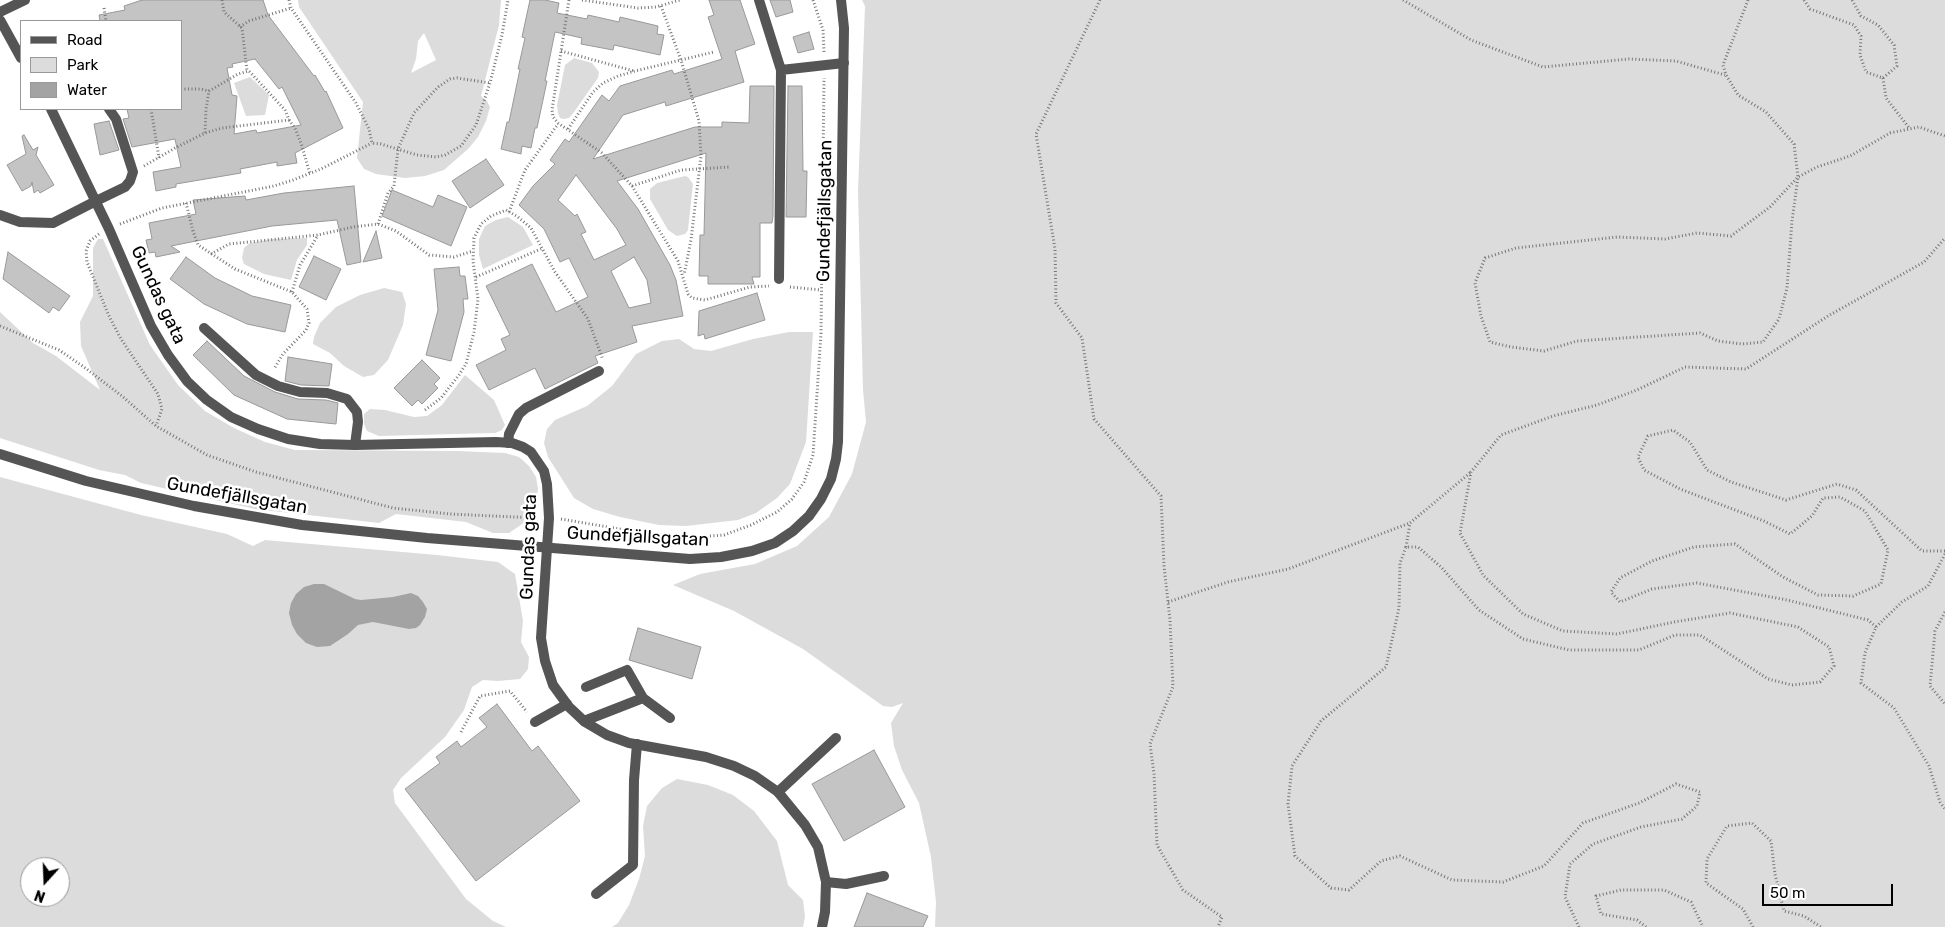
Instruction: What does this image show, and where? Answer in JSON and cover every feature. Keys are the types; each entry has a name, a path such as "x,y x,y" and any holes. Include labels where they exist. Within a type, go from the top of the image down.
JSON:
{"street":[{"path":"0,12 25,0"},
{"path":"760,0 781,70 779,279"},
{"name":"Gundefjällsgatan","path":"0,454 86,481 194,506 311,526 427,538 690,559 721,557 752,551 775,543 793,531 809,516 821,499 831,479 838,442 844,63 844,28 841,0"},
{"path":"0,20 20,56"},
{"path":"781,70 844,63"},
{"name":"Gundas gata","path":"51,110 109,229 151,326 187,381 207,400 231,417 258,429 288,438 320,444 508,443 523,447 531,452 544,471 547,484 547,548 541,638 545,661 553,685 567,704 584,721 607,735 637,744 706,757 734,766 755,776 778,792 805,825 818,847 826,882 825,912 822,927"},
{"path":"0,215 20,222 35,224 53,223 125,187 130,181 133,172 116,118 110,110"},
{"path":"204,328 243,365 269,382 300,392 327,393 347,399 357,412 358,422 355,445"},
{"path":"508,443 519,414 526,408 599,371"},
{"path":"586,687 626,670 643,698 670,718"},
{"path":"584,721 643,698"},
{"path":"535,722 567,704"},
{"path":"778,792 836,738"},
{"path":"596,894 633,865 634,780 637,744"},
{"path":"826,882 846,884 884,876"}],"path":[{"path":"222,0 224,12 240,27 247,71"},
{"path":"289,0 291,8 356,103 369,129 372,143"},
{"path":"156,426 162,409 158,394 112,322 87,262 86,251 90,241 109,229 162,208 274,186 310,174 372,143 417,155 436,157 445,155 461,146 476,125 490,84 508,0"},
{"path":"569,0 552,110 553,116 558,123 602,153 632,186 678,261 688,294 696,300 705,300 750,287 770,286"},
{"path":"582,0 638,8 661,6 680,0"},
{"path":"1100,0 1036,134 1055,249 1056,303 1082,338 1094,419 1160,496 1173,687 1150,744 1154,774 1157,845 1183,890 1222,917 1218,927"},
{"path":"1403,0 1471,40 1543,67 1629,59 1676,61 1726,75"},
{"path":"1748,0 1723,66 1738,95 1766,112 1794,144 1798,177 1792,221 1787,288 1778,319 1763,342 1742,344 1718,341 1700,333 1577,341 1544,351 1490,342 1481,316 1475,283 1484,258 1516,248 1617,237 1665,239 1697,233 1731,236 1770,207 1798,177 1817,167 1850,156 1890,133 1919,127 1945,136"},
{"path":"1804,0 1810,8 1854,26 1861,36 1860,55 1866,72 1883,78"},
{"path":"1852,0 1861,16 1878,25 1894,46 1897,66 1883,78"},
{"path":"661,6 681,60 699,120 701,156 698,168 691,240 683,275"},
{"path":"104,8 106,20"},
{"path":"240,27 249,21 291,8"},
{"path":"561,51 635,72"},
{"path":"568,129 580,110 598,88 618,76 714,52"},
{"path":"182,89 209,91 238,74 249,71 285,110 301,143 310,174"},
{"path":"378,224 388,193 394,186 398,149 414,113 438,87 450,79 457,78 490,84"},
{"path":"1883,78 1886,98 1910,129"},
{"path":"205,133 209,91"},
{"path":"151,110 160,158"},
{"path":"133,172 205,133 222,128 289,120"},
{"path":"509,212 525,170 558,123"},
{"path":"632,186 667,174 698,168 730,167"},
{"path":"186,203 198,245 234,269 292,292 307,309 309,323 306,330 275,365 269,382"},
{"path":"425,410 441,398 460,375 466,364 477,318 478,299 473,251 474,238 481,224 491,216 506,210 531,228 555,272 588,319 603,358 599,371"},
{"path":"211,254 230,244 318,236 353,227 378,224 396,231 429,255 454,257 473,251"},
{"path":"292,292 300,265 318,236"},
{"path":"1168,602 1228,582 1288,569 1410,523 1471,472 1501,436 1553,416 1597,405 1637,390 1685,367 1746,369 1828,316 1924,262 1945,238"},
{"path":"476,278 543,248"},
{"path":"788,287 821,290"},
{"path":"1876,627 1868,620 1787,600 1697,583 1652,589 1620,602 1611,592 1620,578 1652,561 1694,547 1735,544 1783,577 1818,595 1852,596 1881,584 1888,550 1865,512 1840,497 1823,498 1812,516 1790,534 1756,518 1680,489 1644,470 1638,458 1648,436 1673,430 1690,442 1707,470 1731,482 1786,500 1837,484 1856,490 1922,551 1945,552 1928,586 1902,602 1876,627 1865,653 1861,683 1894,708 1929,766 1940,802 1945,809"},
{"path":"1406,547 1418,547 1441,567 1479,610 1523,639 1568,650 1638,650 1675,635 1700,635 1768,679 1792,685 1820,682 1834,666 1829,647 1798,627 1730,613 1617,634 1563,632 1523,614 1483,575 1460,533 1471,472"},
{"path":"1410,523 1406,547 1400,563 1399,608 1386,667 1321,721 1292,766 1288,804 1295,856 1331,888 1349,890 1381,860 1400,856 1452,880 1503,882 1544,866 1583,823 1639,803 1676,784 1700,792 1697,806 1682,819 1641,827 1593,844 1570,864 1565,896 1579,927"},
{"path":"1945,612 1935,631 1930,686 1945,704"},
{"path":"461,732 480,696 510,691 535,722"},
{"path":"1753,927 1743,909 1706,883 1706,859 1727,826 1752,823 1771,841 1775,874 1784,911 1804,916 1821,927"},
{"path":"1646,927 1638,920 1601,914 1596,896 1621,890 1664,890 1691,902 1703,927"}],"green space":[{"path":"298,0 501,0 499,25 481,96 490,107 478,137 468,149 444,170 425,176 405,178 376,174 364,169 357,158 363,102 299,7","holes":["424,33 436,60 411,73 416,59 418,41"]},
{"path":"862,0 1945,0 1945,927 935,927 936,902 931,857 919,803 902,770 894,746 891,723 903,703 892,707 883,706 803,649 734,611 673,585 700,574 755,564 797,546 829,517 852,474 866,422 863,390 858,191 865,6"},
{"path":"574,58 592,63 599,72 598,78 569,118 563,119 560,118 557,105 565,65"},
{"path":"250,77 269,95 265,115 246,116 234,83"},
{"path":"685,176 693,184 688,230 685,234 677,236 668,230 650,199 650,189 657,183"},
{"path":"508,217 523,227 533,245 483,269 479,255 479,239 485,226 496,220"},
{"path":"307,238 307,245 297,260 291,280 264,274 244,264 242,258 244,248 250,243 272,239"},
{"path":"98,239 103,239 150,345 178,385 205,411 234,428 265,442 295,450 458,451 505,453 519,457 529,466 536,477 538,489 536,502 525,522 509,533 493,533 466,522 396,514 379,523 255,509 141,483 125,475 99,470 0,438 0,312 33,343 56,356 100,390 81,346 80,322 93,296 93,248"},
{"path":"384,288 402,292 406,304 403,325 388,360 374,375 363,377 344,366 330,353 313,344 314,337 320,323 336,307 360,295"},
{"path":"789,332 813,332 806,442 790,484 777,498 756,513 738,520 686,526 659,525 620,517 593,509 574,498 548,457 544,443 547,429 555,420 587,406 612,386 636,354 662,341 679,339 694,349 711,351 753,339"},
{"path":"465,375 494,400 505,425 502,430 495,433 379,436 367,431 364,424 364,414 370,409 385,410 414,417 427,416 442,405"},
{"path":"0,477 141,515 227,534 253,546 265,540 437,555 498,562 515,574 523,621 521,642 529,657 528,669 520,679 483,680 472,687 464,710 445,737 401,778 393,790 395,803 466,899 493,921 506,927 0,927"},
{"path":"677,779 708,785 733,795 754,811 777,841 788,885 803,900 805,917 803,927 612,927 618,923 629,905 639,879 645,856 643,826 647,806 662,788"}],"water":[{"path":"324,584 361,600 411,593 418,596 423,602 427,609 425,617 416,628 409,629 373,622 358,625 330,646 317,647 306,643 297,634 289,613 291,603 296,594 304,587"}],"building":[{"path":"142,0 263,0 268,15 326,91 343,128 295,153 297,163 277,166 277,162 240,169 241,173 176,184 176,187 156,191 153,172 181,167 175,139 132,147 123,119 129,118 127,110 182,110 182,20 100,20 99,15 125,10 124,6","holes":["255,59 279,89 282,87 301,125 257,133 256,130 234,134 237,96 232,95 227,68 233,67 232,64"]},
{"path":"530,0 545,0 559,3 557,13 587,19 588,15 619,22 620,17 658,26 657,34 664,35 660,55 614,45 613,50 581,44 582,38 555,32 537,128 535,128 531,148 522,146 521,154 501,149 507,122 509,122 520,69 518,69 525,38 522,37"},
{"path":"709,0 740,0 755,44 735,51 744,82 666,106 665,102 623,115 593,159 695,127 722,127 722,122 749,123 750,86 774,86 773,216 772,223 760,223 760,277 752,277 754,284 708,284 708,276 699,276 700,235 704,235 706,153 617,181 638,209 670,265 676,280 683,316 632,326 637,342 595,356 598,363 545,389 535,368 489,390 476,365 506,350 501,339 510,335 486,286 532,264 556,312 588,297 569,258 560,262 544,229 519,205 533,186 555,164 550,160 565,139 569,142 602,95 609,101 620,86 672,70 674,74 722,59 708,17 714,15","holes":["576,175 617,229 626,245 594,260 581,234 586,232 577,214 575,216 558,200","634,257 647,280 651,303 629,308 611,271"]},
{"path":"770,0 790,0 793,12 776,17"},
{"path":"809,32 814,49 798,53 793,37"},
{"path":"788,86 802,86 803,171 807,171 806,217 786,217"},
{"path":"109,121 119,150 100,155 94,124"},
{"path":"24,135 33,150 38,147 36,155 54,185 40,193 38,190 34,193 32,182 31,186 22,191 7,165 26,154 22,136"},
{"path":"486,159 504,185 470,208 452,181"},
{"path":"354,186 361,262 347,265 337,220 272,226 171,246 180,252 156,257 155,252 149,253 146,240 152,239 149,223 196,214 193,200 245,196 246,200 284,193"},
{"path":"392,190 433,207 438,195 467,207 451,246 382,216"},
{"path":"376,231 382,258 363,262"},
{"path":"8,252 70,296 59,311 53,307 49,313 3,279"},
{"path":"314,256 341,269 326,300 299,287"},
{"path":"186,257 215,278 252,296 291,305 285,332 247,324 204,304 170,279"},
{"path":"459,267 460,276 465,276 468,299 463,299 464,312 451,361 426,355 438,310 434,269"},
{"path":"757,293 765,320 705,339 704,334 698,336 699,311"},
{"path":"207,341 244,376 275,392 298,399 326,400 338,403 336,424 287,419 234,395 193,355"},
{"path":"288,357 332,364 329,386 301,385 285,381"},
{"path":"422,360 440,378 434,384 438,388 422,404 418,400 412,406 394,388"},
{"path":"638,628 701,647 692,679 629,660"},
{"path":"497,704 532,751 538,746 580,801 476,881 405,789 440,763 436,757 457,741 461,747 487,727 479,718"},
{"path":"874,750 905,807 844,841 812,784"},
{"path":"867,893 928,916 923,927 854,927"}]}
